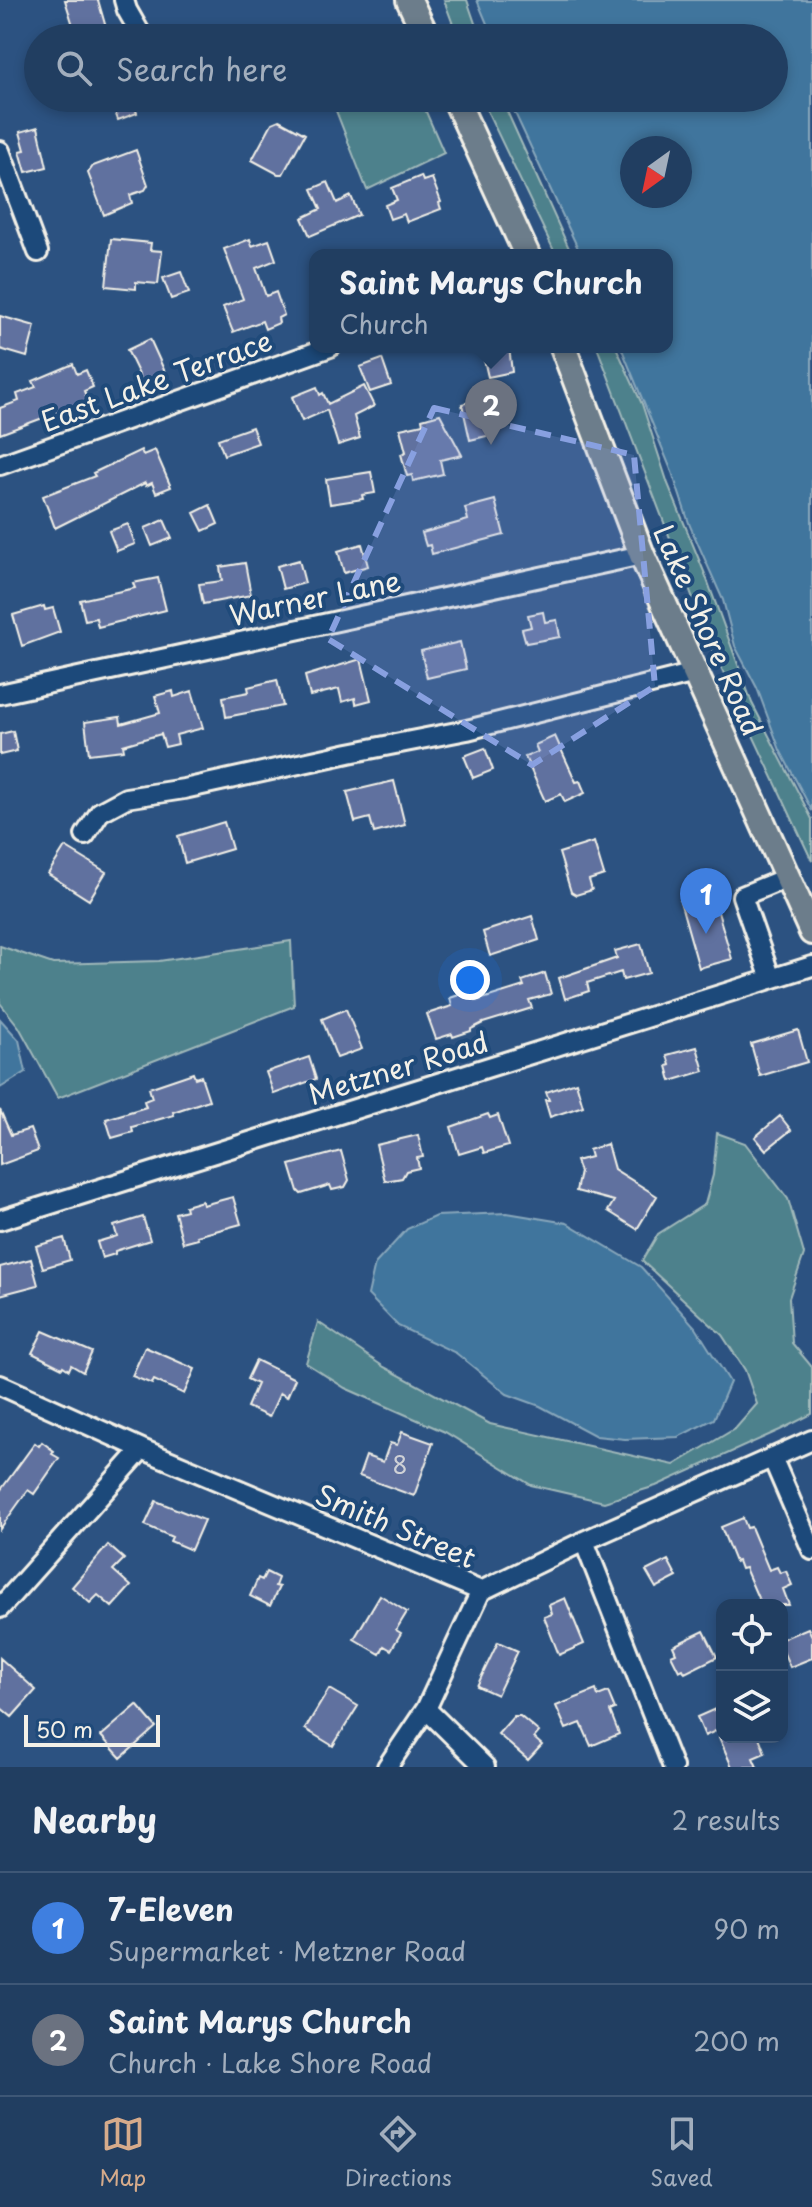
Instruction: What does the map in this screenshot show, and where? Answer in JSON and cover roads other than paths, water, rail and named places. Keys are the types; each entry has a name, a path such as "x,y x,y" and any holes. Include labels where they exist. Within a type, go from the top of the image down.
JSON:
{"main road":[{"path":"409,0 420,24"},
{"path":"461,112 522,249"},
{"name":"Lake Shore Road","path":"565,353 642,555 812,932"}],"street":[{"path":"124,0 136,24"},
{"path":"0,151 38,252"},
{"name":"East Lake Terrace","path":"0,465 313,353"},
{"name":"Warner Lane","path":"0,694 642,555"},
{"path":"85,835 100,812 126,798 184,789 467,730 695,673"},
{"path":"771,979 742,896 786,878"},
{"name":"Metzner Road","path":"0,1220 812,966"},
{"name":"Smith Street","path":"0,1385 142,1449 481,1591 584,1541 812,1440"},
{"path":"0,1608 142,1449"},
{"path":"772,1457 812,1550"},
{"path":"584,1541 673,1767"},
{"path":"387,1767 426,1709 481,1591"},
{"path":"426,1709 485,1767"}],"water":[{"path":"477,0 812,0 812,811 780,750 757,688 735,646 723,600 690,526 672,472 623,353 673,353 673,249 578,249 515,112 788,112 788,24 487,24"},
{"path":"0,1019 19,1040 26,1072 0,1088"},
{"path":"507,1213 567,1223 641,1267 696,1328 730,1382 714,1419 678,1437 625,1439 596,1436 540,1406 507,1394 456,1353 398,1326 368,1295 375,1264 407,1229 436,1216"}],"place":[{"name":"Saint Marys Church","path":"491,445"},
{"name":"7-Eleven","path":"706,934"}]}
